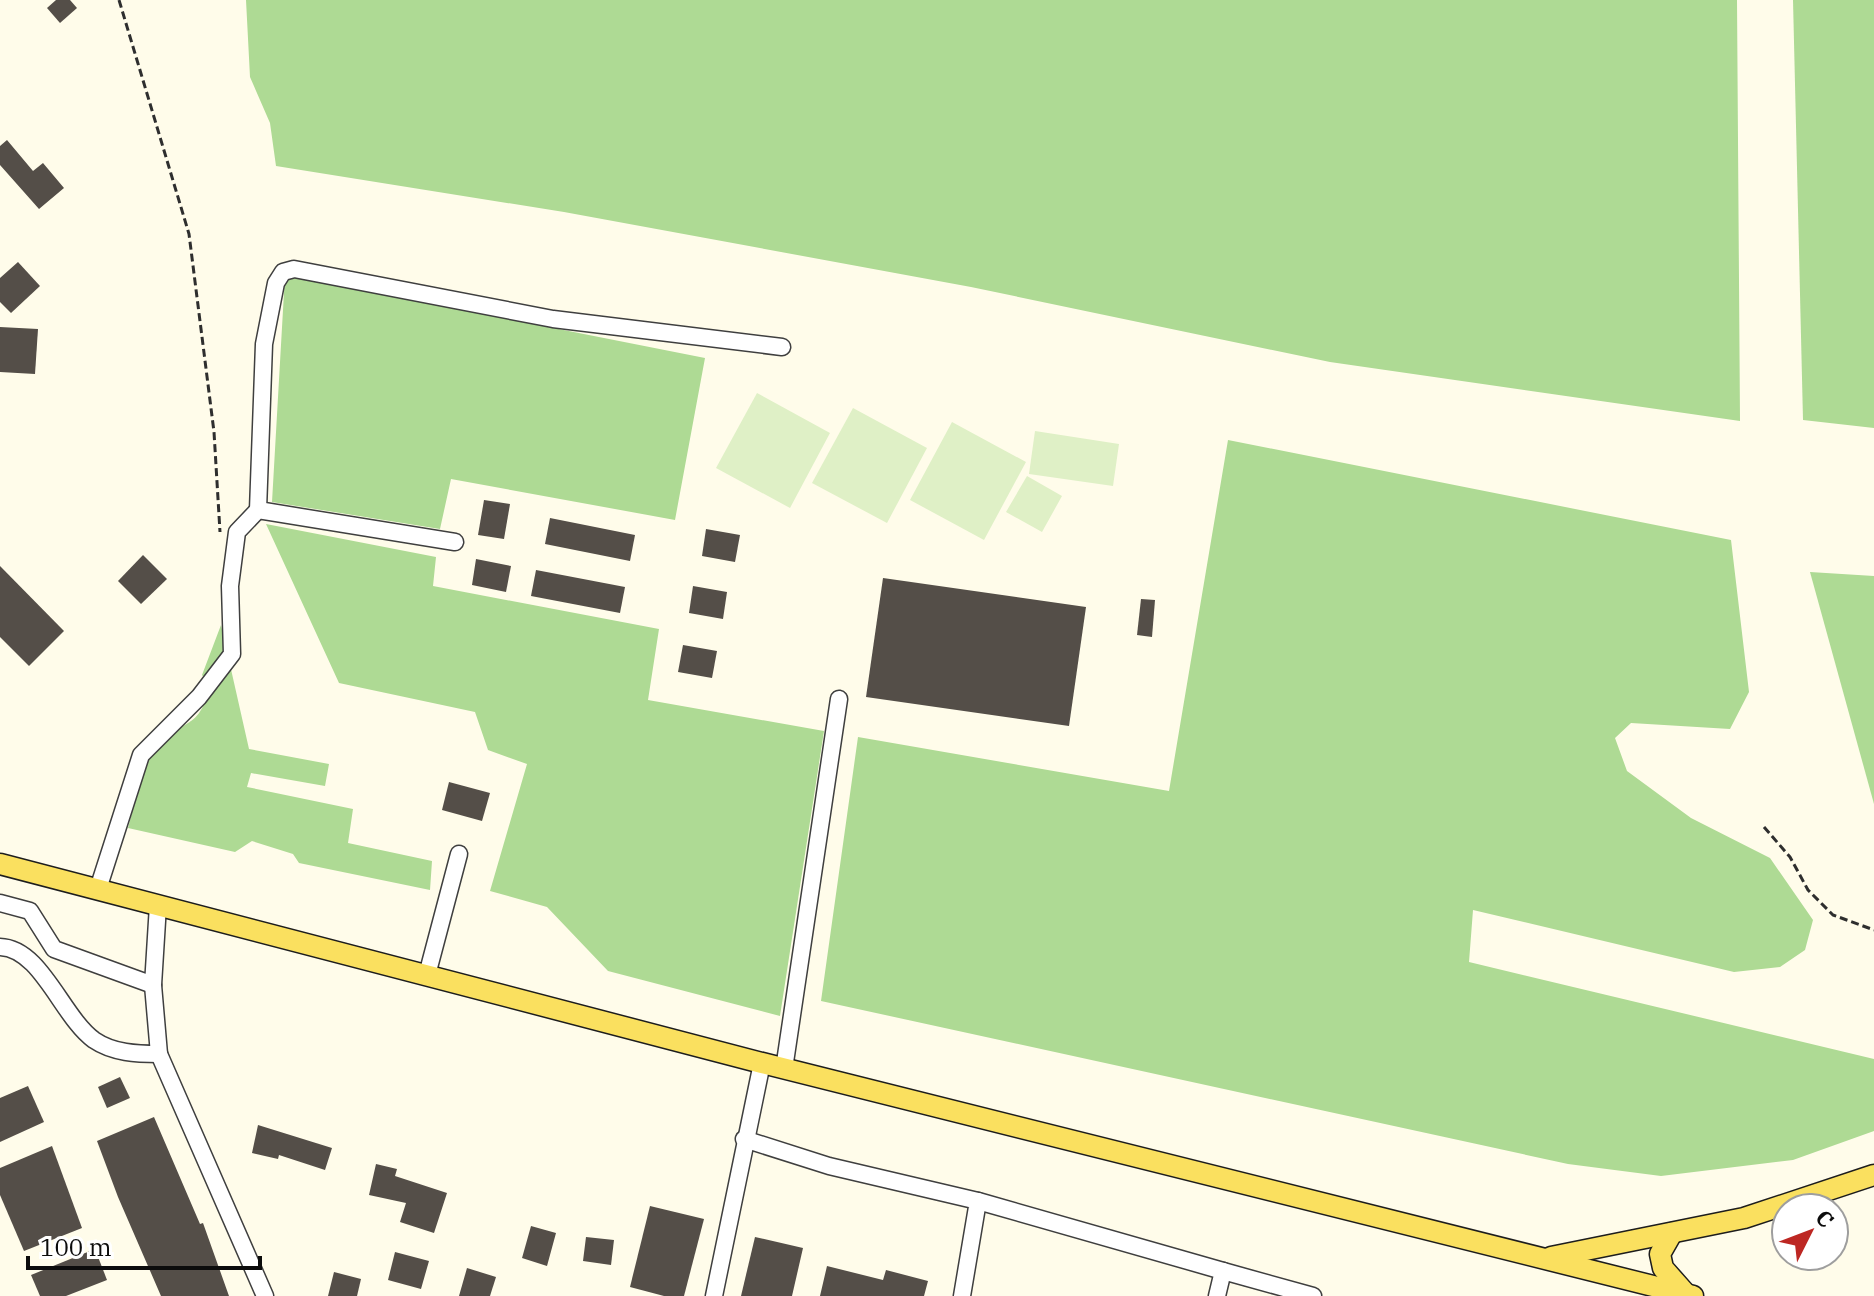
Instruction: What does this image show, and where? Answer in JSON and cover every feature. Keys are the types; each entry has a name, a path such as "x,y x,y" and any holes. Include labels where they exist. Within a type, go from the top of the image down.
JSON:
{"main road":[{"path":"0,864 784,1069 1689,1295"},
{"path":"1543,1259 1744,1218 1874,1175"},
{"path":"1672,1233 1660,1254 1663,1268 1689,1295"}],"lane":[{"path":"98,889 141,755 199,697 232,654 230,586 237,532 258,510 264,344 276,283 283,272 294,269 553,319 782,347"},
{"path":"258,510 455,542"},
{"path":"784,1069 839,699"},
{"path":"427,975 459,854"},
{"path":"0,903 30,911 54,949 153,985"},
{"path":"158,905 153,985 159,1054 265,1296"},
{"path":"0,947 12,947 34,965 94,1040 129,1054 159,1054"},
{"path":"714,1296 762,1063"},
{"path":"744,1139 829,1166 978,1201 1313,1296"},
{"path":"962,1296 978,1201"},
{"path":"1217,1296 1223,1271"}],"path":[{"path":"119,0 189,234 214,432 216,512 222,542"},
{"path":"1764,827 1790,857 1808,890 1833,915 1874,930"}],"green space":[{"path":"246,0 1737,0 1740,421 1330,362 971,287 564,212 276,166 270,123 250,77"},
{"path":"1793,0 1874,0 1874,428 1803,420"},
{"path":"285,275 705,358 675,520 451,479 440,529 272,502"},
{"path":"757,393 830,433 790,508 716,468"},
{"path":"853,408 927,448 887,523 812,483"},
{"path":"952,422 1026,462 984,540 910,500"},
{"path":"1035,431 1119,444 1113,486 1029,474"},
{"path":"1228,440 1731,540 1749,692 1730,729 1631,723 1615,738 1627,771 1691,818 1770,858 1813,920 1805,950 1780,967 1734,972 1473,910 1469,962 1874,1059 1874,1131 1793,1160 1661,1176 1568,1164 821,1001 858,737 1169,791"},
{"path":"1027,476 1062,496 1042,532 1006,512"},
{"path":"266,524 436,557 433,586 659,629 648,700 824,731 780,1016 608,971 547,907 490,891 527,764 488,750 475,712 339,683"},
{"path":"1810,572 1874,576 1874,804"},
{"path":"221,625 249,749 329,764 325,786 251,773 247,787 353,809 348,843 432,861 430,890 299,863 293,854 252,841 235,852 128,828 149,759 163,741 196,716 206,701 211,688 202,675"}],"building":[{"path":"56,0 70,0 77,8 60,23 47,8"},
{"path":"7,140 33,171 43,163 64,188 39,209 0,165 0,146"},
{"path":"18,262 40,286 11,313 0,302 0,278"},
{"path":"0,327 38,329 35,374 0,372"},
{"path":"484,500 510,504 504,539 478,535"},
{"path":"550,518 635,535 630,561 545,544"},
{"path":"706,529 740,535 735,562 702,556"},
{"path":"143,555 167,579 141,604 118,581"},
{"path":"476,559 511,566 506,592 472,585"},
{"path":"0,566 64,631 29,666 0,637"},
{"path":"536,570 625,587 620,613 531,596"},
{"path":"883,578 1086,607 1069,726 866,697"},
{"path":"693,586 727,592 723,619 689,613"},
{"path":"1141,599 1155,600 1152,637 1137,635"},
{"path":"683,645 717,651 712,678 678,672"},
{"path":"449,782 490,793 482,821 442,810"},
{"path":"120,1077 130,1098 107,1108 98,1087"},
{"path":"28,1086 44,1122 0,1142 0,1098"},
{"path":"154,1117 200,1224 203,1223 229,1296 161,1296 118,1197 97,1141"},
{"path":"258,1125 332,1148 325,1170 279,1155 278,1159 252,1153"},
{"path":"52,1146 82,1228 24,1251 0,1195 0,1168"},
{"path":"376,1164 397,1169 395,1176 447,1193 434,1233 400,1222 406,1203 369,1195"},
{"path":"650,1206 704,1219 684,1296 664,1296 630,1287"},
{"path":"531,1226 556,1233 547,1266 522,1258"},
{"path":"586,1237 614,1240 611,1265 583,1261"},
{"path":"755,1237 803,1248 792,1296 741,1296"},
{"path":"95,1249 107,1280 66,1296 40,1296 31,1275"},
{"path":"395,1252 429,1261 421,1289 388,1280"},
{"path":"827,1266 883,1280 886,1270 928,1281 924,1296 820,1296"},
{"path":"467,1268 496,1277 490,1296 459,1296"},
{"path":"334,1272 361,1279 357,1296 328,1296"}]}
